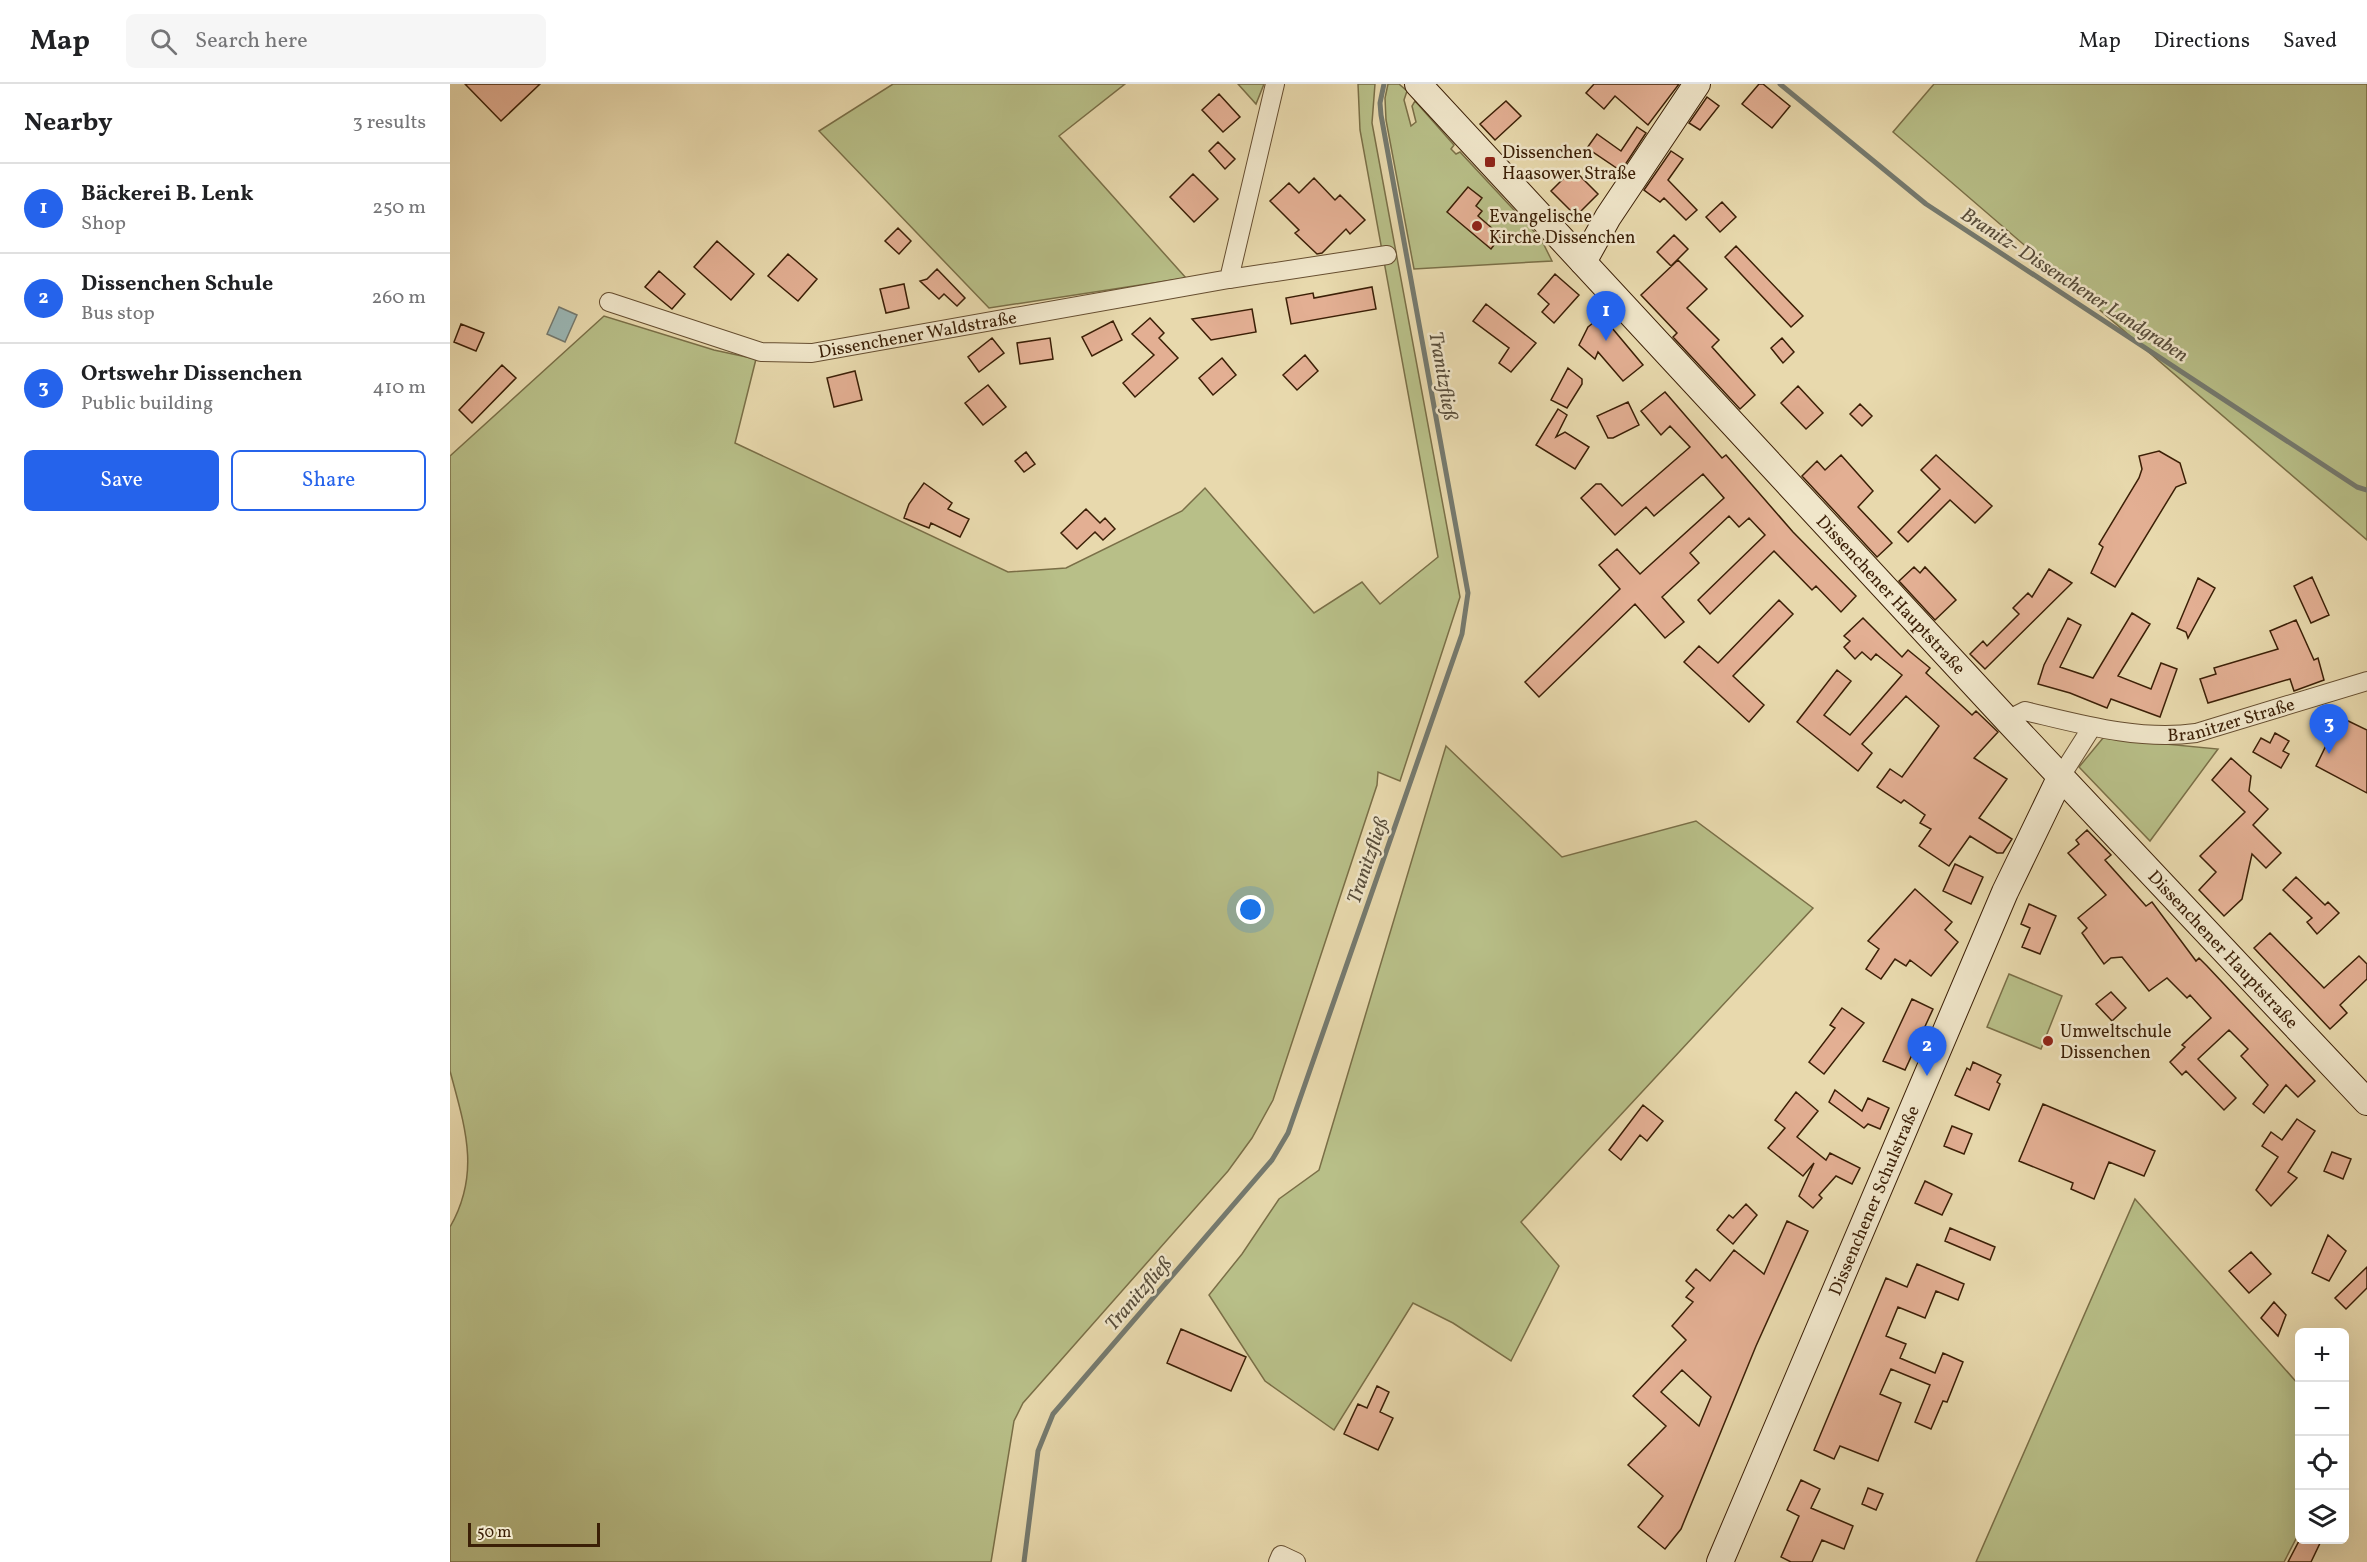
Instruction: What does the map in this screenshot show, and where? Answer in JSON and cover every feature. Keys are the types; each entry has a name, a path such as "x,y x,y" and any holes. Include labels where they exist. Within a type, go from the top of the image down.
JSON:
{"main road":[{"name":"Dissenchener Hauptstraße","path":"1418,84 2011,724 2367,1102"},
{"path":"1583,262 1608,217 1697,84"},
{"name":"Dissenchener Schulstraße","path":"1720,1562 2005,892 2061,776"}],"street":[{"path":"1229,279 1275,84"},
{"name":"Dissenchener Waldstraße","path":"609,302 761,352 812,353 1229,279 1387,255"},
{"name":"Branitzer Straße","path":"2011,724 2017,715 2025,711 2092,727 2168,737 2196,733 2367,681"},
{"path":"2061,776 2092,727"},
{"path":"1278,1562 1281,1555 1296,1562"}],"green space":[{"path":"893,84 1125,84 1059,136 1186,278 989,308 819,131"},
{"path":"1238,84 1264,84 1256,104"},
{"path":"1358,84 1375,84 1372,123 1460,597 1400,781 1378,772 1377,785 1273,1100 1252,1138 1228,1171 1023,1403 1014,1421 991,1562 450,1562 450,1227 460,1207 468,1169 465,1131 450,1071 450,456 604,316 714,350 756,359 735,443 1008,572 1066,568 1182,511 1205,488 1314,613 1362,582 1380,604 1438,557 1360,130"},
{"path":"1388,84 1399,84 1407,91 1404,100 1411,126 1416,122 1412,106 1415,101 1454,145 1451,149 1456,154 1460,152 1541,239 1552,261 1414,269 1386,120 1385,98"},
{"path":"1934,84 2367,84 2367,540 1893,132"},
{"path":"2103,738 2218,749 2150,841 2079,767"},
{"path":"1446,746 1562,857 1696,821 1813,908 1521,1222 1559,1266 1511,1361 1453,1323 1413,1303 1334,1430 1265,1381 1209,1295 1242,1254 1279,1199 1319,1170"},
{"path":"2009,974 2062,996 2041,1049 1987,1027"},
{"path":"2135,1199 2295,1380 2295,1541 2284,1562 1976,1562"}],"water":[{"path":"559,307 577,315 565,342 547,334"}],"building":[{"path":"465,84 540,84 501,121"},
{"path":"1594,84 1679,84 1648,125 1615,96 1604,109 1586,93"},
{"path":"1759,84 1763,84 1790,106 1772,128 1742,104"},
{"path":"1219,94 1240,117 1223,132 1202,110"},
{"path":"1707,97 1719,106 1700,130 1689,123"},
{"path":"1506,101 1521,116 1495,140 1480,124"},
{"path":"1637,127 1646,133 1621,171 1587,148 1597,134 1621,151"},
{"path":"1218,142 1235,159 1225,169 1209,151"},
{"path":"1671,151 1683,159 1668,180 1697,210 1686,220 1664,198 1660,202 1644,190"},
{"path":"1573,169 1598,194 1576,216 1551,191"},
{"path":"1193,174 1218,199 1194,222 1170,197"},
{"path":"1314,178 1335,200 1340,195 1365,220 1350,234 1346,229 1322,253 1317,254 1295,233 1299,230 1270,201 1289,183 1299,193"},
{"name":"Evangelische Kirche Dissenchen","path":"1468,187 1482,198 1476,206 1482,211 1478,216 1501,236 1491,249 1447,212"},
{"path":"1722,202 1736,217 1720,232 1706,217"},
{"path":"898,228 911,241 899,254 885,241"},
{"path":"1674,235 1688,249 1671,266 1657,252"},
{"path":"717,241 754,274 731,300 694,267"},
{"path":"1736,246 1803,316 1791,327 1725,257"},
{"path":"788,254 817,279 798,301 768,276"},
{"path":"1678,260 1707,289 1687,308 1719,340 1712,347 1755,395 1740,409 1673,337 1677,333 1641,295"},
{"path":"937,269 965,298 957,306 944,294 939,299 920,281 927,279"},
{"path":"659,271 685,294 672,309 645,287"},
{"path":"1555,274 1579,295 1554,323 1542,312 1549,304 1538,294"},
{"path":"904,284 909,308 886,313 880,289"},
{"path":"1372,287 1376,309 1291,324 1286,298 1313,293 1314,298"},
{"path":"1486,304 1536,343 1511,372 1499,363 1509,348 1473,321"},
{"path":"1252,309 1256,332 1211,340 1192,319"},
{"path":"1602,316 1643,365 1623,381 1598,352 1595,359 1579,345 1588,327"},
{"path":"1150,318 1164,333 1159,338 1178,358 1135,397 1123,383 1154,355 1132,334"},
{"path":"1113,321 1122,340 1092,356 1082,337"},
{"path":"461,324 484,333 476,351 454,342"},
{"path":"992,338 1004,353 979,372 968,357"},
{"path":"1050,338 1053,359 1020,364 1017,343"},
{"path":"1782,338 1794,352 1783,363 1771,348"},
{"path":"1305,355 1318,371 1297,390 1283,375"},
{"path":"1222,358 1236,375 1213,395 1199,378"},
{"path":"502,365 516,378 472,423 459,410"},
{"path":"1568,368 1582,379 1582,384 1567,408 1551,400"},
{"path":"855,371 862,400 834,407 827,378"},
{"path":"988,385 1006,407 983,425 965,403"},
{"path":"1798,386 1823,413 1806,429 1781,403"},
{"path":"1665,392 1722,458 1726,455 1793,532 1856,596 1841,612 1816,586 1812,590 1774,551 1710,614 1698,600 1765,535 1749,518 1739,527 1729,516 1690,553 1699,563 1662,597 1684,622 1665,638 1635,604 1539,697 1525,682 1620,589 1599,565 1617,549 1640,574 1724,498 1703,474 1654,516 1646,507 1615,535 1581,498 1596,484 1601,484 1622,506 1690,447 1670,426 1661,435 1641,411"},
{"path":"1628,402 1639,425 1613,438 1608,438 1597,416"},
{"path":"1860,404 1872,416 1862,426 1850,414"},
{"path":"1558,409 1567,415 1556,437 1565,432 1589,447 1575,469 1536,445"},
{"path":"2159,451 2180,463 2186,483 2176,487 2115,587 2091,573 2103,547 2099,544 2139,478 2142,469 2139,456"},
{"path":"1026,452 1035,464 1024,472 1015,461"},
{"path":"1841,455 1873,491 1858,507 1892,543 1877,557 1802,476 1817,461 1825,470"},
{"path":"1936,455 1992,506 1975,523 1950,500 1908,542 1898,532 1940,489 1921,470"},
{"path":"924,483 952,503 948,509 969,519 960,537 931,523 929,528 904,518 909,504"},
{"path":"1086,509 1100,523 1105,518 1115,529 1103,540 1095,532 1077,549 1061,533"},
{"path":"1914,567 1920,573 1925,567 1956,600 1935,620 1899,581"},
{"path":"2049,569 2072,583 1985,669 1970,654 1983,641 1987,646 2019,614 2013,608 2028,593 2032,597"},
{"path":"2312,577 2329,615 2311,623 2294,586"},
{"path":"2198,578 2215,588 2188,638 2186,632 2177,628"},
{"path":"1779,600 1793,614 1733,676 1764,705 1749,722 1684,662 1699,646 1718,663"},
{"path":"2132,613 2150,624 2118,676 2151,689 2161,663 2177,669 2160,717 2111,699 2107,708 2070,693 2038,684 2044,665 2068,618 2081,625 2060,667 2093,678"},
{"path":"1863,618 1902,657 1908,650 1930,668 1926,673 1972,715 1976,711 1998,732 1974,758 2007,779 1979,818 2012,839 2003,853 1997,853 1970,836 1949,866 1919,846 1931,829 1920,823 1925,815 1904,800 1901,803 1877,787 1890,769 1902,777 1939,726 1906,696 1862,744 1872,753 1858,771 1797,722 1837,670 1851,681 1824,715 1850,735 1902,675 1876,654 1871,660 1862,652 1855,659 1844,647 1850,641 1844,636"},
{"path":"2296,620 2314,660 2318,658 2324,680 2294,691 2290,679 2208,703 2200,679 2216,674 2214,668 2278,649 2270,631"},
{"path":"2340,717 2367,730 2367,793 2316,766"},
{"path":"2275,733 2289,741 2283,751 2289,754 2281,768 2253,752 2261,738 2270,743"},
{"path":"2231,758 2251,776 2249,791 2268,809 2253,825 2281,853 2266,868 2252,854 2242,899 2224,916 2199,890 2216,872 2200,856 2245,812 2212,780"},
{"path":"2087,830 2111,855 2105,860 2146,906 2152,902 2196,961 2199,958 2207,966 2315,1081 2298,1097 2286,1085 2264,1113 2253,1104 2268,1085 2241,1056 2248,1049 2229,1030 2198,1059 2236,1098 2224,1110 2186,1071 2182,1075 2170,1062 2185,1047 2182,1045 2211,1018 2190,995 2187,998 2167,978 2149,991 2122,957 2111,958 2104,964 2082,933 2087,928 2078,918 2106,895 2068,853 2079,844 2076,840"},
{"path":"1955,864 1983,877 1971,904 1943,891"},
{"path":"2296,877 2325,905 2328,902 2339,913 2317,934 2307,922 2312,918 2283,890"},
{"path":"1915,889 1952,922 1945,930 1958,942 1931,976 1910,960 1906,966 1895,959 1881,979 1866,969 1879,949 1868,941"},
{"path":"2029,904 2056,916 2040,954 2022,947 2030,928 2021,924"},
{"path":"2270,933 2324,988 2359,956 2367,964 2367,979 2340,1005 2347,1013 2330,1029 2254,948"},
{"path":"2111,992 2126,1008 2112,1021 2096,1004"},
{"path":"1912,999 1933,1009 1905,1070 1883,1061"},
{"path":"1842,1008 1864,1023 1824,1074 1809,1062 1835,1028 1830,1025"},
{"path":"1973,1062 2001,1075 1997,1082 2000,1084 1989,1110 1955,1095 1967,1068 1970,1070"},
{"path":"1835,1090 1862,1111 1868,1098 1889,1108 1880,1129 1868,1124 1864,1128 1829,1102"},
{"path":"1796,1092 1818,1111 1797,1137 1826,1160 1830,1153 1860,1168 1852,1184 1836,1176 1819,1195 1822,1198 1813,1208 1799,1196 1814,1163 1803,1176 1768,1148 1785,1128 1775,1120"},
{"path":"2043,1104 2155,1151 2144,1176 2109,1162 2094,1199 2071,1189 2073,1183 2019,1161"},
{"path":"1643,1105 1663,1121 1647,1141 1640,1135 1621,1160 1609,1150"},
{"path":"2297,1119 2315,1131 2288,1172 2297,1178 2271,1206 2256,1190 2278,1157 2262,1146 2271,1132 2282,1140"},
{"path":"1952,1126 1972,1134 1964,1154 1944,1146"},
{"path":"2332,1152 2351,1159 2343,1179 2324,1171"},
{"path":"1925,1181 1952,1194 1942,1215 1915,1203"},
{"path":"1746,1204 1757,1215 1733,1244 1717,1230 1729,1215 1733,1218"},
{"path":"1787,1221 1808,1231 1756,1346 1681,1529 1665,1549 1638,1527 1663,1496 1628,1465 1666,1426 1633,1396 1686,1340 1672,1326 1693,1302 1686,1297 1694,1288 1686,1281 1696,1269 1710,1281 1734,1250 1764,1274","holes":["1682,1370 1711,1397 1699,1426 1661,1392"]},
{"path":"1950,1228 1995,1247 1990,1260 1945,1241"},
{"path":"2328,1235 2346,1251 2329,1281 2312,1273"},
{"path":"2251,1252 2271,1274 2249,1293 2229,1271"},
{"path":"1917,1264 1964,1284 1958,1300 1936,1291 1925,1318 1898,1307 1886,1336 1906,1344 1900,1358 1935,1373 1943,1353 1963,1362 1947,1402 1943,1401 1931,1429 1915,1422 1930,1385 1891,1369 1880,1394 1901,1403 1878,1461 1840,1446 1834,1459 1814,1450 1886,1278 1907,1287"},
{"path":"2367,1267 2367,1288 2346,1309 2335,1298"},
{"path":"2274,1302 2286,1315 2278,1336 2261,1318"},
{"path":"1181,1329 1246,1357 1231,1391 1167,1363"},
{"path":"1377,1386 1389,1392 1380,1412 1393,1418 1378,1450 1344,1434 1358,1404 1367,1408"},
{"path":"1801,1480 1820,1489 1811,1508 1853,1526 1844,1549 1822,1540 1812,1562 1791,1562 1781,1557 1799,1516 1787,1510"},
{"path":"1868,1488 1883,1494 1876,1510 1862,1504"},
{"path":"2297,1544 2320,1544 2311,1562 2288,1562"}],"waterway":[{"name":"Tranitzfließ","path":"1024,1562 1038,1451 1053,1414 1272,1160 1288,1133 1462,634 1468,593 1381,115 1380,103 1384,84"},
{"name":"Branitz- Dissenchener Landgraben","path":"1780,84 1926,204 2357,487 2367,490"}],"place":[{"name":"Dissenchen Haasower Straße","path":"1490,162"},
{"name":"Evangelische Kirche Dissenchen","path":"1477,226"},
{"name":"Bäckerei B. Lenk","path":"1606,341"},
{"name":"Ortswehr Dissenchen","path":"2329,754"},
{"name":"Umweltschule Dissenchen","path":"2048,1041"},
{"name":"Dissenchen Schule","path":"1927,1076"}]}
